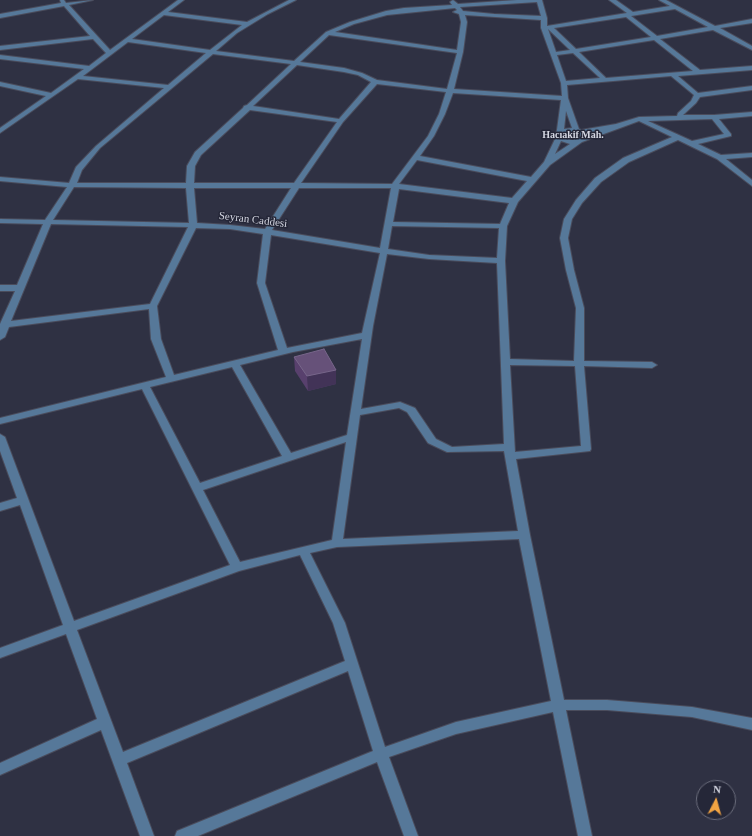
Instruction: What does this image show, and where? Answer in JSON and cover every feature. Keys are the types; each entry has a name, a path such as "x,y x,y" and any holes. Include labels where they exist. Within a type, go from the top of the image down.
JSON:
{"street":[{"path":"60,0 66,4 93,37 109,53"},
{"path":"0,16 90,0"},
{"path":"0,131 53,95 181,0"},
{"path":"0,337 48,221 72,185 79,169 98,147 246,24 293,0"},
{"path":"171,379 156,339 153,306 193,225 190,186 191,166 198,154 246,107 328,33 352,23 386,13 429,8 540,0 546,28 564,83 565,98 560,135 547,163 514,201 503,226 501,261 510,451 524,535 585,836"},
{"path":"612,0 656,38 699,72"},
{"path":"662,0 752,48"},
{"path":"456,6 544,18"},
{"path":"337,543 351,437 367,335 396,183 430,136 442,114 450,91 460,52 464,22 456,6"},
{"path":"546,28 676,7"},
{"path":"162,13 246,24"},
{"path":"554,54 752,21"},
{"path":"546,28 574,51 604,79"},
{"path":"328,33 460,52"},
{"path":"0,48 93,37"},
{"path":"126,40 344,70 360,74 375,82 450,91 565,98"},
{"path":"0,58 90,68"},
{"path":"564,83 752,68"},
{"path":"673,74 697,95 752,88"},
{"path":"77,77 169,87"},
{"path":"283,351 261,283 267,232 296,186 341,121 375,82"},
{"path":"0,84 53,95"},
{"path":"680,117 682,111 694,102 697,95"},
{"path":"565,98 578,131 585,135 582,140"},
{"path":"246,107 341,121"},
{"path":"547,163 582,140 639,119 714,117 752,114"},
{"path":"693,143 728,134 714,117"},
{"path":"639,119 678,138 693,143 720,157 752,184"},
{"path":"560,135 567,130 578,131 617,126"},
{"path":"560,135 568,141 582,140"},
{"path":"355,413 400,405 411,410 432,441 451,450 586,450 578,350 580,308 570,270 564,238 568,219 579,202 598,180 626,160 678,138"},
{"path":"720,157 752,155"},
{"path":"415,157 533,180"},
{"path":"0,179 72,185 396,186 514,201"},
{"name":"Seyran Caddesi","path":"0,221 193,225 267,232 429,257 501,261"},
{"path":"389,224 503,226"},
{"path":"0,288 20,288"},
{"path":"4,325 153,306"},
{"path":"0,421 283,351 367,335"},
{"path":"506,362 652,365"},
{"path":"234,363 288,458"},
{"path":"145,386 237,567"},
{"path":"0,437 147,836"},
{"path":"197,488 351,437"},
{"path":"0,507 23,500"},
{"path":"0,653 71,629 237,567 303,550 337,543 524,535"},
{"path":"303,550 340,623 381,754 411,836"},
{"path":"119,760 352,664"},
{"path":"182,836 381,754 456,728 559,705 607,705 692,712 752,724"},
{"path":"0,769 105,722"}],"building":[{"path":"324,349 336,370 307,376 294,357"}],"district":[{"name":"Hacıakif Mah.","path":"573,135"}]}
